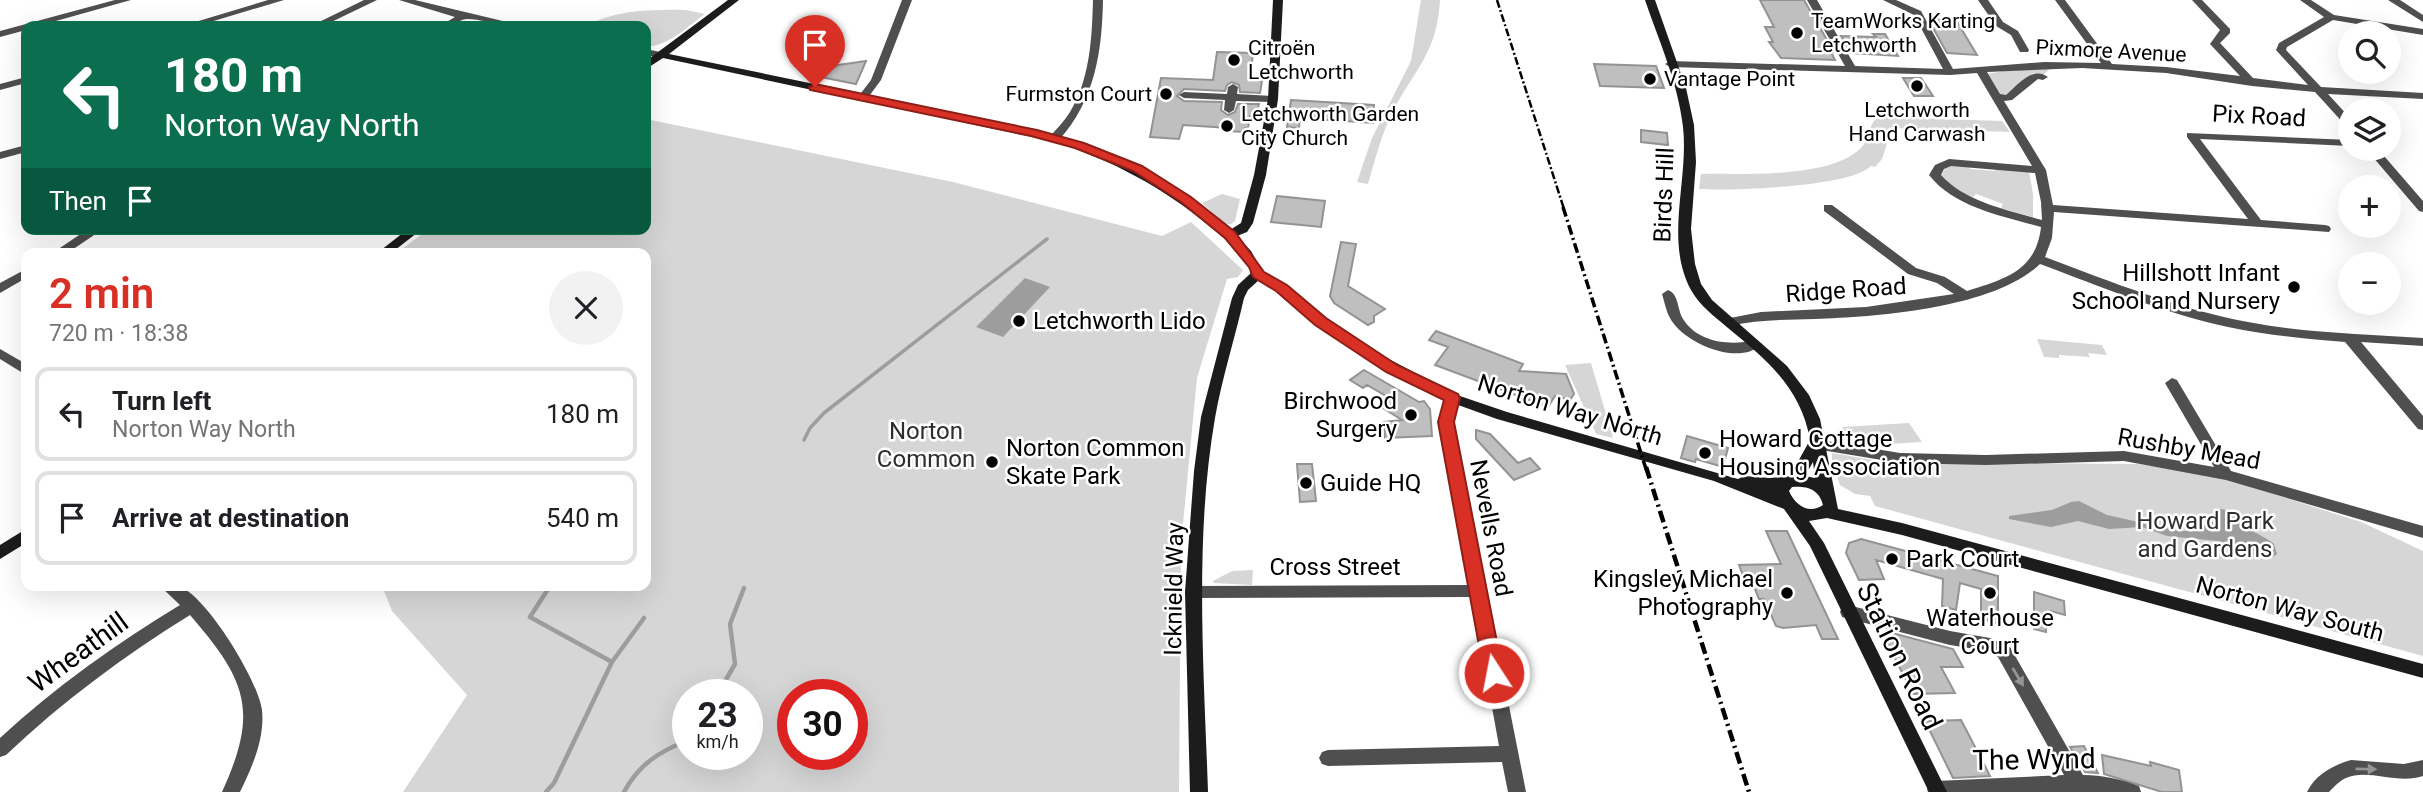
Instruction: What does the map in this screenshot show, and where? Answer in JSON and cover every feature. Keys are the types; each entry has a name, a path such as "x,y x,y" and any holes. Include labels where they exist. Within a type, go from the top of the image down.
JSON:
{"street":[{"path":"49,21 126,0"},
{"path":"205,21 279,0"},
{"path":"327,21 372,0"},
{"path":"404,0 491,21"},
{"path":"651,62 734,0"},
{"path":"863,97 876,80 907,0"},
{"path":"1055,138 1072,119 1083,94 1094,57 1098,0"},
{"path":"1230,235 1243,229 1250,217 1263,162 1273,100 1279,0"},
{"name":"Birds Hill","path":"1650,0 1688,120 1690,145 1685,191 1685,255 1698,293 1708,305 1781,367 1806,401 1812,418 1815,444 1821,457 1826,492 1831,500 1824,513"},
{"path":"1812,0 1851,68"},
{"path":"1888,0 1918,13 1950,72"},
{"path":"1983,0 1999,24 2015,33 2024,50"},
{"path":"2060,0 2108,66"},
{"path":"2197,0 2225,29 2225,33 2215,44 2252,83"},
{"path":"2305,0 2331,17 2423,32"},
{"path":"2393,0 2423,19"},
{"path":"454,21 464,16"},
{"path":"2331,17 2281,48 2338,110"},
{"path":"0,34 21,29"},
{"path":"651,53 661,55"},
{"name":"Norton Way North","path":"661,55 1055,138 1091,149 1137,169 1186,200 1230,235 1258,274 1282,288 1321,321 1365,352 1452,398 1502,416 1719,477 1762,484 1792,480"},
{"name":"Pixmore Avenue","path":"1670,64 1950,72 2044,65 2108,66 2166,70 2320,90 2423,96"},
{"path":"1981,71 2039,170 2048,208 2038,259 2113,287 2226,322 2277,331 2423,342"},
{"path":"1997,97 2008,98 2037,75 2043,77"},
{"path":"0,87 21,81"},
{"path":"1184,96 1232,92 1273,100"},
{"path":"1229,110 1232,92"},
{"name":"Pix Road","path":"2257,223 2191,135 2338,142"},
{"path":"0,156 21,150"},
{"path":"2383,161 2423,207"},
{"path":"2039,170 1949,162 1939,167 1935,175 1945,187 2000,210 2046,225"},
{"name":"Ridge Road","path":"1828,208 1912,271 1941,280 1965,295"},
{"path":"2048,208 2325,229"},
{"path":"67,248 87,235"},
{"path":"390,248 408,235"},
{"name":"Ridge Road","path":"1730,322 1750,318 1899,309 1965,295 2011,279 2029,269 2038,259"},
{"name":"Icknield Way","path":"1199,792 1193,592 1208,417 1238,298 1243,288 1258,274"},
{"path":"0,289 21,276"},
{"path":"1668,294 1677,320 1695,336 1733,349 1748,348 1755,344"},
{"path":"2348,336 2423,425"},
{"path":"1,355 21,366"},
{"path":"2172,383 2226,475"},
{"name":"Nevells Road","path":"1452,398 1446,422 1517,792"},
{"path":"1790,506 1780,491 1792,480 1815,444"},
{"name":"Rushby Mead","path":"1815,444 1900,458 1986,460 2124,456 2226,475 2423,532"},
{"name":"Norton Way North","path":"1719,477 1812,515 1824,513"},
{"name":"Norton Way South","path":"1792,480 1811,482 1902,529"},
{"name":"Station Road","path":"1790,506 1816,543 1937,790"},
{"path":"1816,543 1817,523 1824,513"},
{"name":"Norton Way South","path":"1824,513 1902,529 2423,672"},
{"path":"0,553 21,538"},
{"path":"174,591 192,605 241,670 253,698 253,733 243,766 231,792"},
{"name":"Cross Street","path":"1193,592 1477,591"},
{"name":"Wheathill","path":"0,749 94,668 192,605"},
{"path":"1848,612 1950,638 1990,645 2004,652 2080,787"},
{"path":"1328,758 1510,754"},
{"path":"2316,792 2340,771 2353,768 2413,771 2423,768"},
{"name":"The Wynd","path":"1937,790 2080,787 2101,783 2132,792"}],"green space":[{"path":"1421,0 1440,0 1430,48 1388,122 1368,184 1357,182 1372,138 1411,61"},
{"path":"647,10 686,10 705,14 670,40 654,46 651,46 651,21 597,21"},
{"path":"2028,67 2052,67 2042,76 2034,73 2006,97 1998,96 1986,74"},
{"path":"1878,117 2002,121 2010,132 1892,128 1882,159 1875,167 1871,166 1859,173 1840,179 1790,186 1699,189 1701,174 1762,174 1807,170 1845,159 1860,149"},
{"name":"Norton Common","path":"651,120 953,182 1162,236 1191,222 1243,270 1238,277 1227,279 1197,378 1181,545 1179,792 403,792 467,695 392,611 384,591 651,591 651,248 403,248 421,235 651,235"},
{"path":"1947,165 1969,165 1970,169 1995,171 1995,168 2029,171 2033,217 2001,208 2003,204 1976,194 1973,197 1951,188 1941,176"},
{"path":"1222,194 1240,199 1235,221 1231,224 1225,224 1202,203"},
{"path":"2037,339 2102,345 2107,355 2088,353 2090,357 2044,357"},
{"path":"1591,363 1613,438 1596,434 1565,365"},
{"path":"1909,423 1922,442 1854,446 1842,427"},
{"name":"Howard Park and Gardens","path":"1832,453 1885,462 2139,464 2220,477 2361,522 2423,551 2423,656 1875,506 1870,496 1855,494 1840,485"},
{"path":"1253,570 1252,585 1213,581 1232,571"}],"shaded area":[{"path":"1025,278 1050,287 1003,337 976,327"},
{"path":"2079,501 2107,515 2179,531 2190,531 2215,521 2220,509 2225,510 2274,544 2277,554 2273,557 2258,557 2217,541 2167,536 2142,527 2109,529 2078,521 2051,527 2009,519 2009,516 2052,510"}],"building":[{"name":"TeamWorks Karting Letchworth","path":"1760,0 1804,0 1834,52 1831,52 1835,60 1781,58 1769,42 1773,42 1765,27 1774,27"},
{"path":"1928,19 1956,20 1977,55 1947,53"},
{"path":"1873,34 1885,34 1898,56 1851,53 1841,36 1876,37"},
{"path":"1217,52 1253,53 1250,80 1262,81 1260,93 1240,92 1239,85 1232,82 1227,85 1225,91 1184,89 1177,96 1184,101 1222,102 1221,110 1228,115 1235,112 1238,104 1259,104 1255,117 1250,116 1245,132 1228,131 1229,128 1183,125 1179,139 1150,137 1161,78 1213,80"},
{"path":"866,61 856,84 816,76 838,65"},
{"path":"1594,64 1656,66 1664,88 1600,86"},
{"name":"Letchworth Hand Carwash","path":"1903,78 1921,78 1933,96 1914,96"},
{"path":"1291,100 1374,105 1373,123 1300,118 1299,128 1287,127"},
{"path":"1641,130 1667,133 1668,145 1641,142"},
{"path":"1277,196 1325,201 1321,227 1271,222"},
{"path":"1341,242 1356,244 1348,286 1385,309 1374,316 1374,322 1368,325 1334,303 1330,296"},
{"path":"1436,331 1523,364 1519,371 1566,374 1574,394 1570,400 1555,396 1548,407 1435,365 1448,347 1429,340"},
{"name":"Birchwood Surgery","path":"1364,370 1419,402 1424,401 1430,409 1432,436 1385,438 1384,422 1402,420 1381,407 1391,399 1367,385 1363,388 1350,380"},
{"path":"1476,430 1490,434 1518,463 1530,458 1540,469 1514,480 1476,439"},
{"name":"Howard Cottage Housing Association","path":"1687,436 1728,448 1723,467 1696,459 1695,462 1681,458"},
{"name":"Guide HQ","path":"1297,464 1312,464 1316,501 1300,502"},
{"path":"1766,531 1787,531 1838,639 1822,639 1816,625 1783,628 1776,626 1764,599 1759,599 1750,577 1744,578 1739,565 1781,564"},
{"path":"1861,539 1998,576 1998,624 1981,618 1981,589 1960,583 1956,610 1942,606 1943,579 1876,560 1884,579 1859,580 1846,553 1849,543"},
{"path":"2034,592 2064,601 2065,615 2051,611 2051,625 2046,623 2046,632 2034,629"},
{"path":"1882,633 1892,633 1953,649 1963,667 1941,667 1955,693 1913,694"},
{"path":"1961,720 1990,776 1953,778 1925,721"},
{"path":"2084,746 2098,773 2085,772 2070,747"},
{"path":"2102,755 2151,766 2150,762 2179,770 2182,792 2162,792 2104,774"}],"waterway":[{"path":"804,440 810,428 824,413 1047,239"},
{"path":"726,679 735,664 730,624 744,588"},
{"path":"547,591 530,617 612,662"},
{"path":"612,662 644,618"},
{"path":"546,792 554,783 612,662"},
{"path":"624,792 643,766 672,747"}],"railway":[{"path":"1497,0 1564,209"},
{"path":"1563,207 1646,469"},
{"path":"1646,467 1749,792"}],"place":[{"name":"TeamWorks Karting Letchworth","path":"1797,33"},
{"name":"Citroën Letchworth","path":"1234,60"},
{"name":"Vantage Point","path":"1650,79"},
{"name":"Letchworth Hand Carwash","path":"1917,86"},
{"name":"Furmston Court","path":"1166,94"},
{"name":"Letchworth Garden City Church","path":"1227,126"},
{"name":"Hillshott Infant School and Nursery","path":"2294,287"},
{"name":"Letchworth Lido","path":"1019,321"},
{"name":"Birchwood Surgery","path":"1411,415"},
{"name":"Howard Cottage Housing Association","path":"1705,453"},
{"name":"Norton Common Skate Park","path":"992,462"},
{"name":"Guide HQ","path":"1306,483"},
{"name":"Park Court","path":"1892,559"},
{"name":"Kingsley Michael Photography","path":"1787,593"},
{"name":"Waterhouse Court","path":"1990,593"}],"route":[{"path":"815,87 1033,132 1080,145 1137,169 1186,200 1230,235 1258,274 1282,288 1321,321 1392,368 1452,398 1446,422 1494,673"}]}
